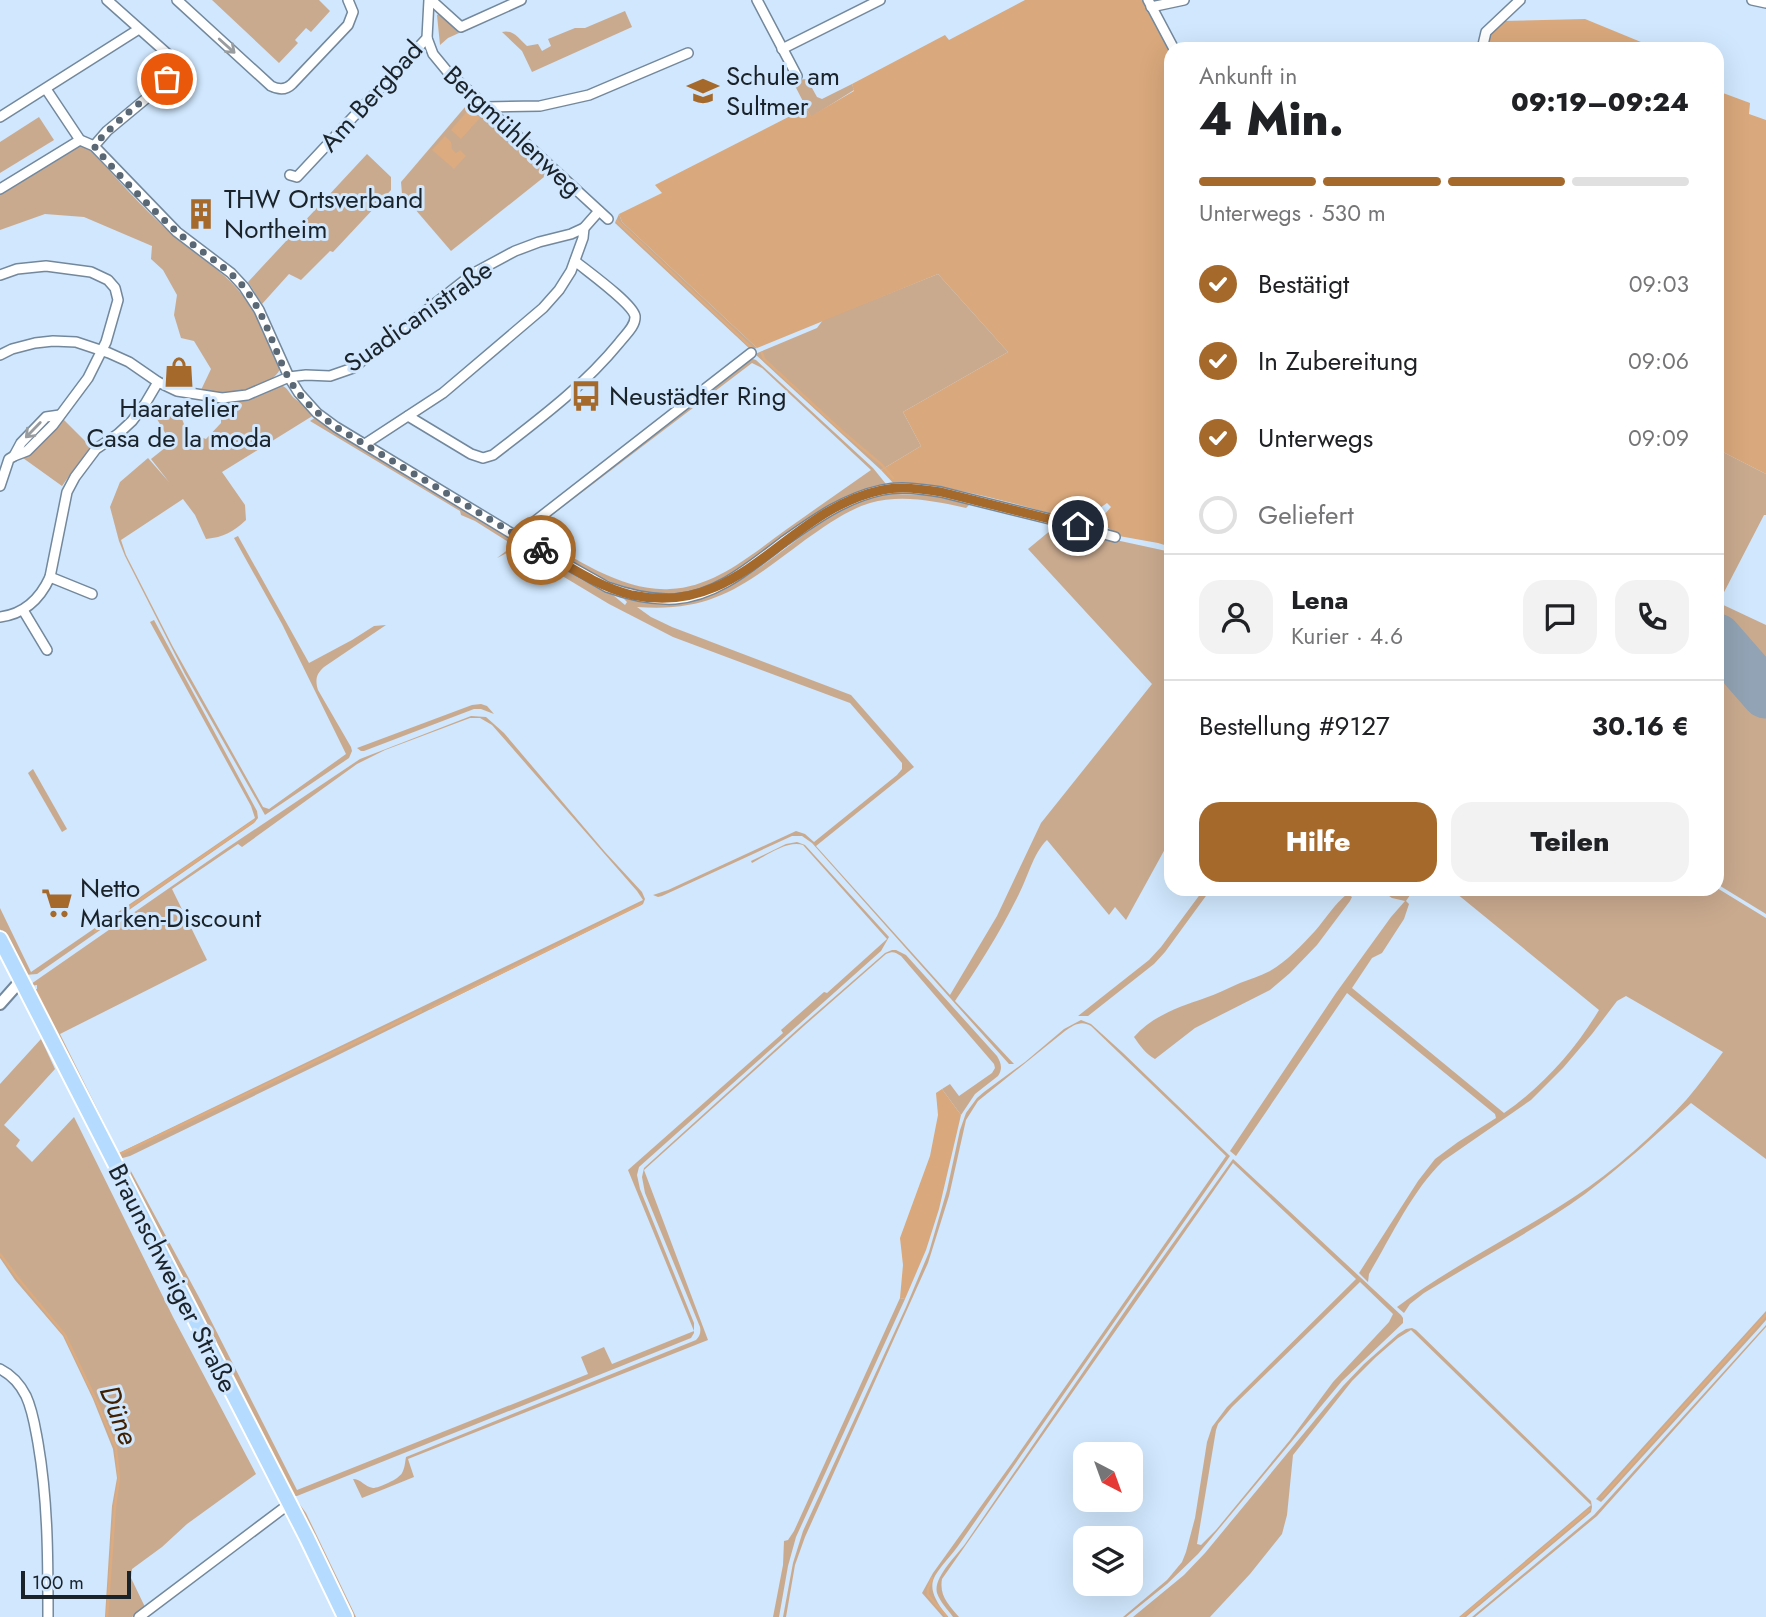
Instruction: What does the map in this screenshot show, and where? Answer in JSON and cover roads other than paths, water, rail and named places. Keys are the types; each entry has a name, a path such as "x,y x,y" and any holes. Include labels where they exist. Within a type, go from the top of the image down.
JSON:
{"main road":[{"name":"Braunschweiger Straße","path":"0,939 345,1617"}],"street":[{"path":"94,146 180,65 107,0"},
{"path":"177,0 271,86 283,89 288,88 348,25 353,12 348,0"},
{"path":"430,0 461,27 521,0"},
{"name":"Am Bergbad","path":"290,175 297,177 426,38 430,0"},
{"path":"757,0 797,76"},
{"path":"782,49 880,0"},
{"path":"1170,42 1149,3 1184,0"},
{"path":"1484,42 1486,32 1520,0"},
{"path":"1752,0 1766,3"},
{"path":"0,117 139,29"},
{"name":"Bergmühlenweg","path":"426,38 433,54 442,65 608,219"},
{"path":"487,107 540,106 589,95 688,53"},
{"path":"46,89 80,140 94,146 177,232 231,273 244,287 259,310 289,377 306,403 317,413 516,536 607,587 659,599 685,597 717,587 749,568 828,511 883,490 920,489 941,492 1087,526 1093,531 1115,537"},
{"path":"0,190 80,140"},
{"path":"365,444 443,393 543,308 559,290 575,261 584,228 599,211"},
{"name":"Suadicanistraße","path":"289,377 330,376 353,368 474,272 527,246 584,228"},
{"path":"408,416 471,454 483,458 493,455 578,387 634,324 635,314 575,261"},
{"path":"0,275 17,269 46,266 91,272 108,279 115,288 118,300 102,351 82,389 54,425 27,451 9,459 0,486"},
{"path":"0,355 12,349 53,341 76,342 129,362 158,382 177,391 222,398 247,395 289,377"},
{"path":"516,536 751,353"},
{"path":"0,617 23,610 46,588 67,492 75,477 96,449 118,435 132,421 158,382"},
{"path":"50,577 92,594"},
{"path":"23,610 47,650"},
{"path":"0,1004 22,983"},
{"path":"0,1369 16,1380 22,1388 35,1425 45,1493 48,1617"},
{"path":"139,1617 289,1504"}],"waterway":[{"path":"617,221 752,348"},
{"path":"762,353 764,359 893,478"},
{"path":"95,931 254,821"},
{"path":"430,1008 641,904"},
{"path":"37,992 77,1074"},
{"path":"118,1155 421,1011"},
{"path":"125,1167 294,1494"},
{"name":"Düne","path":"0,1254 65,1335 116,1448 119,1478 107,1617"},
{"path":"1602,1497 1766,1315"},
{"path":"298,1505 306,1520"},
{"path":"1462,1617 1589,1510"},
{"path":"330,1570 353,1617"},
{"path":"932,1578 928,1595 947,1617"}],"place":[{"name":"Schule am Sultmer","path":"703,91"},
{"name":"THW Ortsverband Northeim","path":"201,214"},
{"name":"Haaratelier Casa de la moda","path":"179,372"},
{"name":"Neustädter Ring","path":"586,396"},
{"name":"Netto Marken-Discount","path":"57,903"}]}
